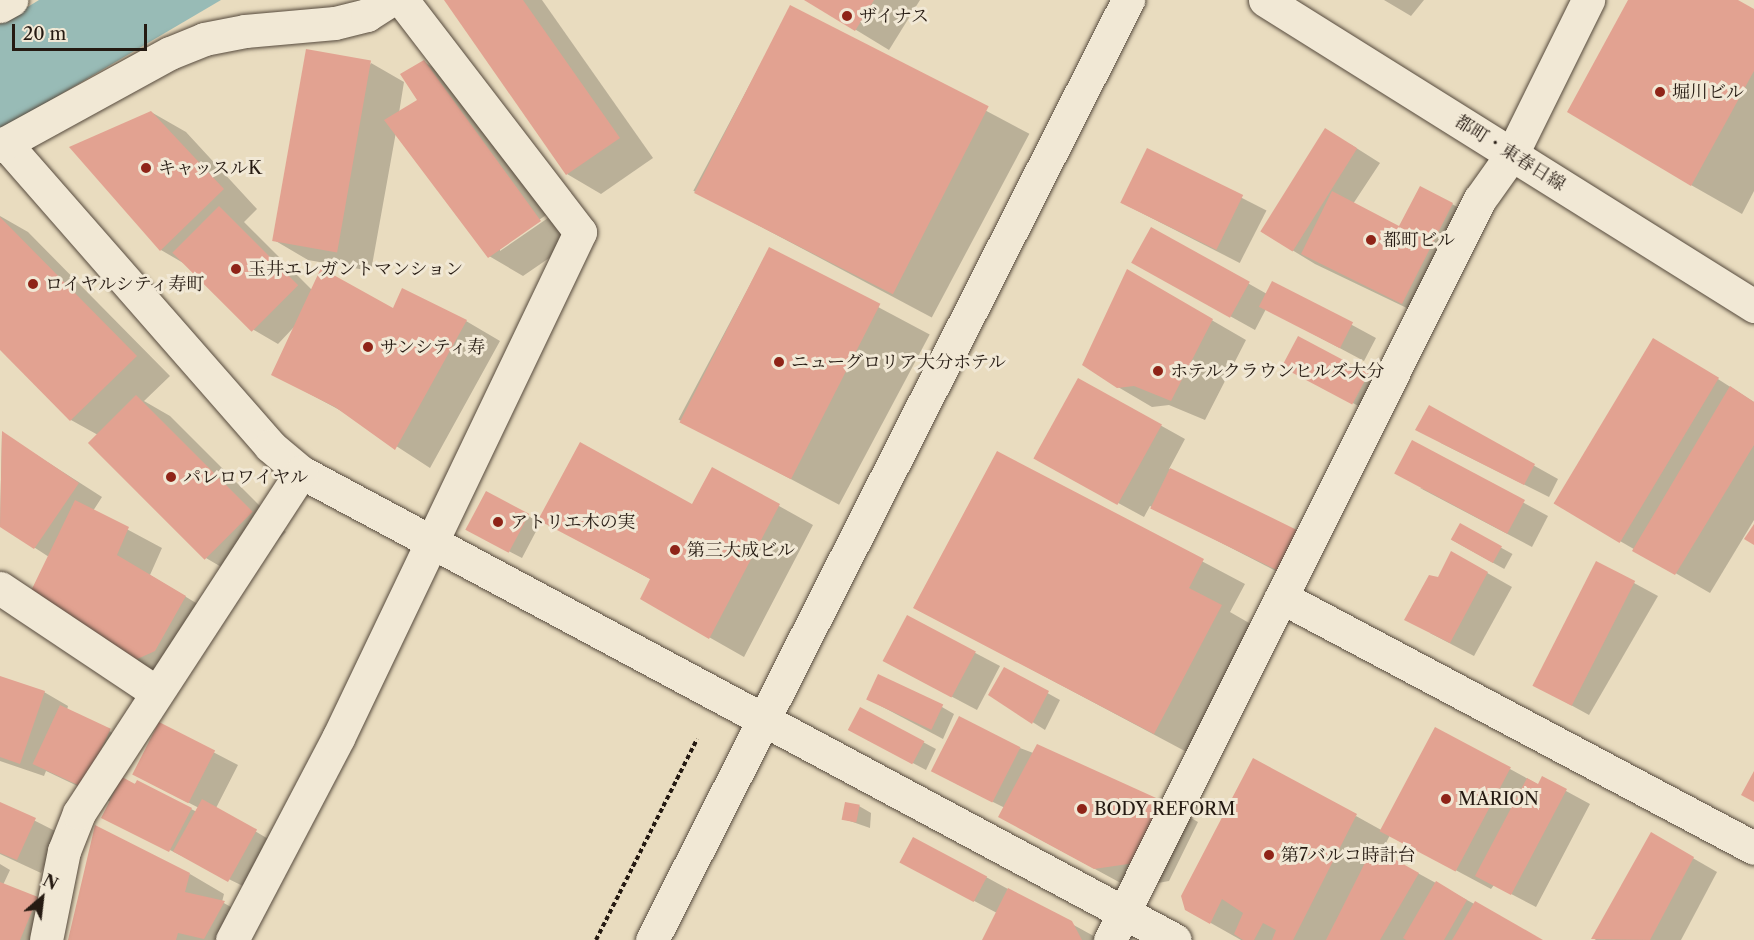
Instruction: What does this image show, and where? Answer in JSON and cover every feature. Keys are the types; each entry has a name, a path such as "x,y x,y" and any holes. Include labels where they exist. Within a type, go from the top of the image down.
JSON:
{"street":[{"path":"0,6 11,0"},
{"path":"390,0 367,15 335,22 245,31 204,39 170,53 3,145 270,446 301,472 431,544 765,720 1116,926 1174,940"},
{"path":"232,940 338,738 580,232 402,0"},
{"path":"652,940 1128,0"},
{"name":"都町・東春日線","path":"1265,0 1754,306"},
{"path":"1116,926 1480,200 1512,154 1588,0"},
{"path":"46,940 64,851 79,813 301,472"},
{"path":"0,588 156,692"},
{"path":"1281,597 1754,848"}],"path":[{"path":"596,940 697,739"}],"water":[{"path":"39,0 221,0 0,130 0,24"}],"building":[{"path":"444,0 523,0 620,138 566,175"},
{"name":"ザイナス","path":"804,0 874,0 855,31"},
{"name":"堀川ビル","path":"1628,0 1738,0 1754,9 1754,71 1691,186 1567,112"},
{"path":"790,5 989,106 893,294 694,193"},
{"path":"306,49 371,60 337,252 272,241"},
{"path":"424,60 541,221 488,258 384,120 417,100 400,74"},
{"name":"キャッスルK","path":"151,111 224,189 160,251 69,147"},
{"path":"1325,128 1357,148 1293,252 1260,231"},
{"path":"1147,148 1243,195 1216,250 1120,203"},
{"name":"都町ビル","path":"1420,186 1453,203 1402,304 1301,254 1332,191 1399,226"},
{"name":"玉井エレガントマンション","path":"219,206 298,285 252,332 172,253"},
{"name":"ロイヤルシティ寿町","path":"0,217 137,356 70,421 0,350"},
{"path":"1151,227 1250,282 1230,318 1131,263"},
{"name":"ニューグロリア大分ホテル","path":"769,247 880,304 791,479 680,423"},
{"name":"サンシティ寿","path":"321,268 393,308 402,288 467,320 395,450 335,407 271,375"},
{"path":"1127,269 1213,319 1171,401 1134,386 1117,388 1082,365"},
{"path":"1272,281 1353,322 1340,348 1259,307"},
{"path":"1298,336 1369,374 1352,404 1282,367"},
{"path":"1653,338 1719,378 1620,543 1554,503"},
{"path":"1078,378 1162,425 1117,505 1033,458"},
{"path":"1730,386 1754,402 1754,445 1675,575 1632,551"},
{"name":"パレロワイヤル","path":"136,395 253,512 205,560 88,443"},
{"path":"1429,405 1535,464 1524,485 1415,430"},
{"path":"2,431 79,483 34,549 0,527"},
{"path":"1412,440 1525,500 1507,534 1394,474"},
{"name":"第三大成ビル","path":"580,442 692,504 712,467 780,504 709,639 640,599 650,579 538,520"},
{"path":"997,451 1204,559 1189,588 1222,605 1154,734 913,608"},
{"path":"1170,468 1299,531 1280,572 1150,508"},
{"name":"アトリエ木の実","path":"486,491 529,514 509,553 465,530"},
{"path":"75,500 129,527 117,555 186,596 155,651 133,661 29,595"},
{"path":"1460,523 1502,546 1493,563 1451,540"},
{"path":"1754,524 1754,545 1744,539"},
{"path":"1451,551 1488,572 1450,643 1404,620 1429,575 1438,577"},
{"path":"1596,561 1635,581 1572,706 1532,686"},
{"path":"907,615 976,652 951,698 883,661"},
{"path":"1004,667 1049,691 1032,724 988,695"},
{"path":"878,674 943,704 931,730 866,699"},
{"path":"0,676 45,691 20,764 0,757"},
{"path":"60,705 111,729 83,788 33,764"},
{"path":"860,707 924,741 912,764 848,730"},
{"path":"959,716 1020,747 992,803 931,771"},
{"path":"159,722 215,751 188,803 132,775"},
{"name":"MARION","path":"1435,727 1511,767 1456,872 1380,831"},
{"name":"BODY REFORM","path":"1037,744 1165,802 1135,863 1094,869 998,817"},
{"name":"第7バルコ時計台","path":"1253,758 1357,814 1293,940 1272,940 1276,930 1263,923 1254,940 1243,940 1234,934 1243,913 1222,899 1210,924 1185,910 1181,896"},
{"path":"1754,771 1754,802 1741,795"},
{"path":"1542,776 1567,789 1511,895 1475,876 1527,778 1538,784"},
{"path":"122,777 135,784 137,780 192,808 169,852 101,818"},
{"path":"202,799 257,830 228,882 173,851"},
{"path":"0,802 36,818 17,860 0,853"},
{"path":"845,802 860,805 856,823 842,820"},
{"path":"95,825 190,873 185,892 225,901 204,939 178,933 176,940 68,940"},
{"path":"1651,832 1694,857 1650,940 1591,939"},
{"path":"913,837 987,876 974,902 899,863"},
{"path":"1373,847 1419,873 1380,940 1326,940"},
{"path":"1436,881 1467,900 1444,940 1406,940 1403,938"},
{"path":"0,882 38,897 20,940 0,940"},
{"path":"1008,888 1072,921 1082,940 982,940"},
{"path":"1475,901 1543,940 1452,940"}],"place":[{"name":"ザイナス","path":"847,16"},
{"name":"堀川ビル","path":"1660,92"},
{"name":"キャッスルK","path":"146,168"},
{"name":"都町ビル","path":"1371,240"},
{"name":"玉井エレガントマンション","path":"236,269"},
{"name":"ロイヤルシティ寿町","path":"33,284"},
{"name":"サンシティ寿","path":"368,347"},
{"name":"ニューグロリア大分ホテル","path":"779,362"},
{"name":"ホテルクラウンヒルズ大分","path":"1158,371"},
{"name":"パレロワイヤル","path":"171,477"},
{"name":"アトリエ木の実","path":"498,522"},
{"name":"第三大成ビル","path":"675,550"},
{"name":"MARION","path":"1446,799"},
{"name":"BODY REFORM","path":"1082,809"},
{"name":"第7バルコ時計台","path":"1269,855"}]}
